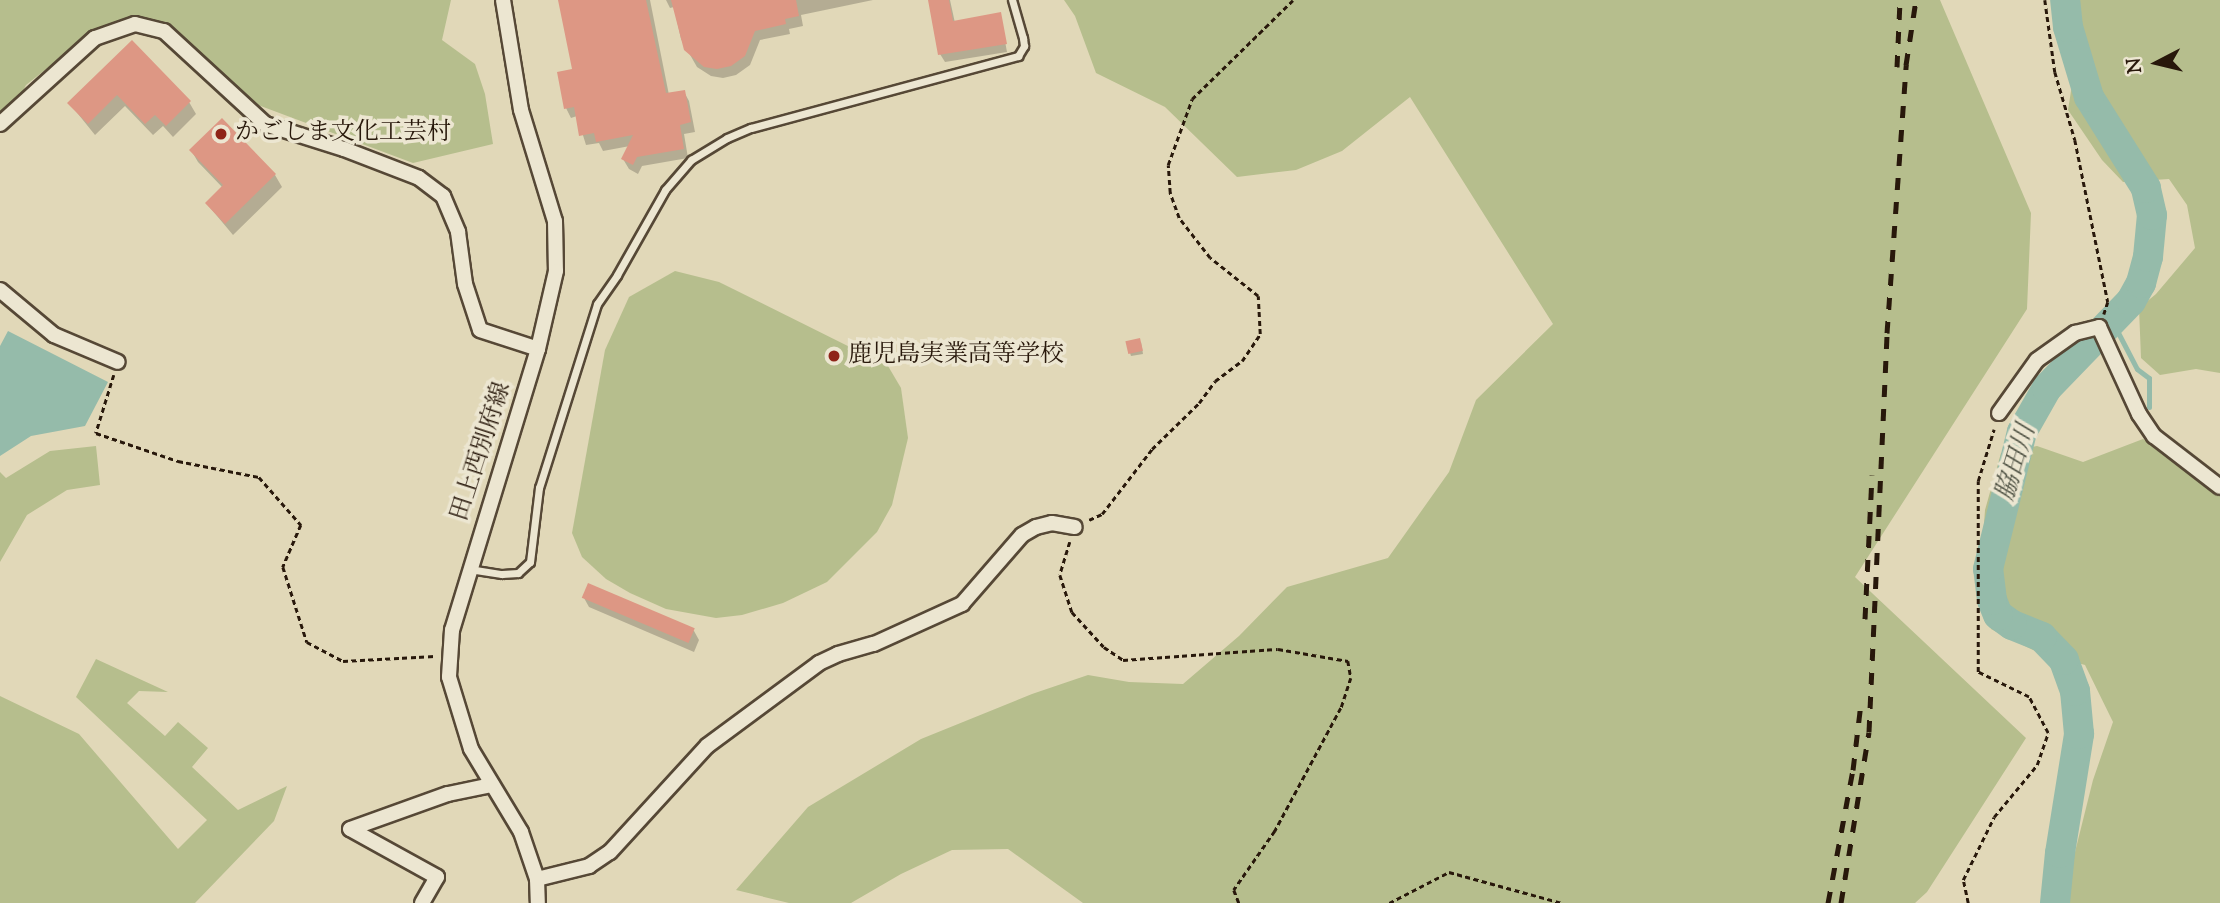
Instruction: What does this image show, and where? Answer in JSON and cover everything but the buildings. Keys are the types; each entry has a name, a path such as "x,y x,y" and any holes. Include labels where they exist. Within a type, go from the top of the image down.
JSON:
{"street":[{"name":"田上西別府線","path":"503,0 521,110 555,221 556,271 538,349 468,568 452,630 449,677 471,749 521,832 537,878 538,903"},
{"path":"0,124 95,38 135,24 164,32 265,124 344,149 419,178 443,196 458,232 465,284 480,330 538,349"},
{"path":"0,290 54,335 118,362"},
{"path":"1999,413 2037,360 2075,333 2099,327 2139,414 2154,436 2220,487"},
{"path":"537,878 589,866 610,852 707,746 820,663 838,654 874,644 962,604 1022,535 1035,527 1052,523 1075,527"},
{"path":"422,903 437,877 350,828 448,794 492,785"}],"lane":[{"path":"468,568 502,574 518,573 530,562 539,488 597,304 666,190 691,160 727,138 751,128 1018,55 1024,46 1012,0"}],"path":[{"path":"1239,903 1234,890 1275,831 1341,708 1351,678 1348,661 1278,649 1123,660 1104,647 1072,612 1059,575 1075,527 1102,514 1152,449 1199,403 1214,381 1242,361 1260,334 1258,296 1210,258 1179,218 1170,192 1168,165 1192,99 1293,0"},
{"path":"2045,0 2055,72 2075,140 2108,302 2099,327"},
{"path":"118,362 96,433 178,461 259,477 301,525 283,567 307,642 343,661 449,656"},
{"path":"1968,903 1963,880 1994,817 2036,765 2048,733 2029,697 1978,672 1978,481 1999,413"},
{"path":"1389,903 1449,872 1520,889 1562,903"}],"shaded area":[{"path":"0,0 451,0 442,40 475,64 485,94 493,144 413,163 250,102 178,31 134,19 84,39 26,85 9,118 0,123"},
{"path":"1064,0 1940,0 2031,213 2027,309 1855,577 2026,738 1927,892 1915,903 1083,903 1008,849 952,850 901,874 851,903 789,903 736,890 808,807 921,739 1032,694 1088,675 1129,682 1183,684 1239,636 1287,587 1388,558 1449,472 1476,400 1553,324 1410,97 1342,151 1296,170 1237,177 1165,107 1096,73 1075,16"},
{"path":"2073,0 2220,0 2220,373 2196,369 2160,375 2141,358 2139,308 2156,294 2195,248 2187,205 2169,179 2123,182 2102,160 2068,110 2078,47"},
{"path":"675,271 719,282 888,366 901,388 908,438 892,505 877,532 827,582 783,603 742,615 716,618 666,609 630,593 606,579 582,557 572,533 605,350 629,297"},
{"path":"8,331 108,382 85,426 31,436 0,456 0,346"},
{"path":"2143,439 2220,491 2220,903 2068,903 2066,888 2093,780 2113,722 2085,665 2033,650 1991,629 1979,593 1985,510 2001,453 2037,446 2083,462"},
{"path":"96,446 100,485 67,490 27,515 0,562 0,472 6,478 50,451"},
{"path":"96,659 168,692 139,691 127,703 165,736 178,722 208,748 192,767 238,810 287,786 274,821 195,903 0,903 0,696 79,734 178,849 207,820 76,697"}],"waterway":[{"name":"脇田川","path":"2055,903 2079,734 2075,691 2064,660 2042,637 2012,625 1998,615 1992,600 1988,569 2022,432 2047,388 2131,301 2141,283 2148,257 2152,215 2146,188 2089,97 2068,27 2065,0"},
{"path":"2112,321 2137,369 2149,378 2149,407"}],"railway":[{"path":"1897,67 1900,0"},
{"path":"1841,903 1869,732 1887,333 1906,65 1916,0"},
{"path":"1865,619 1872,475"},
{"path":"1828,903 1853,770 1861,703"}],"place":[{"name":"かごしま文化工芸村","path":"221,134"},
{"name":"鹿児島実業高等学校","path":"834,356"}]}
